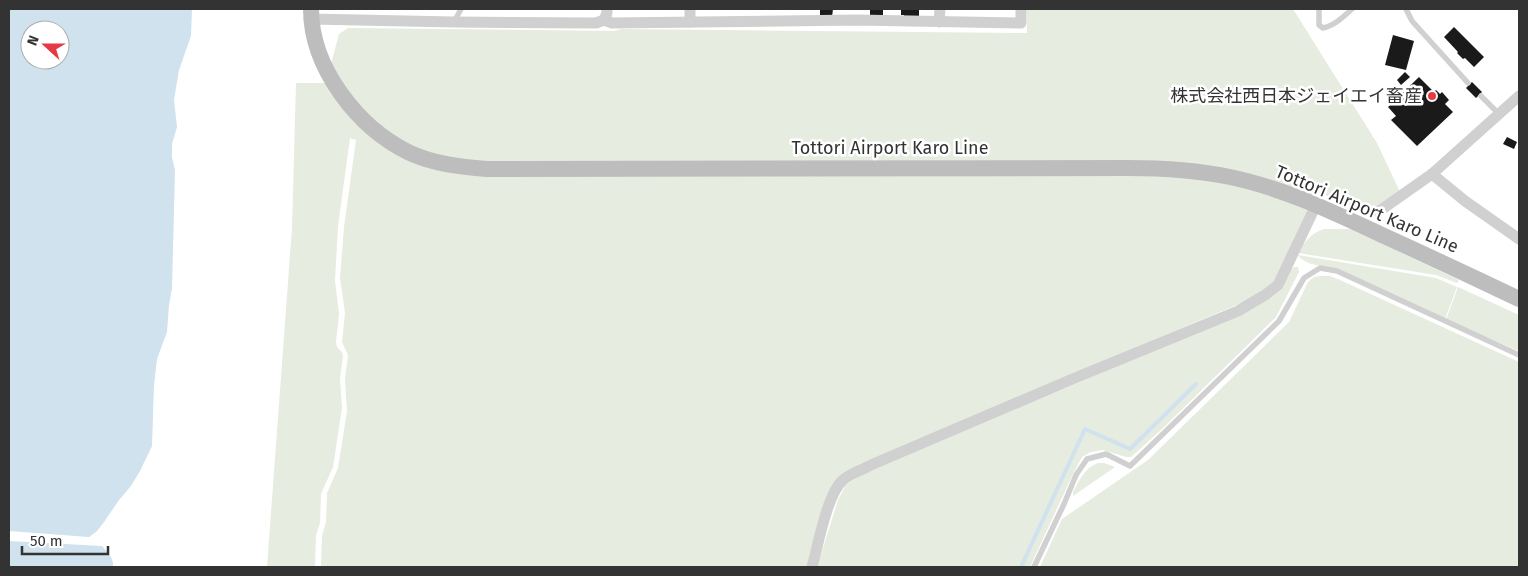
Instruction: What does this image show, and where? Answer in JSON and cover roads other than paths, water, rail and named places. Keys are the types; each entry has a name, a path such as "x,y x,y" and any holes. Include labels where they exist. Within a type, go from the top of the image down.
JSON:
{"main road":[{"name":"Tottori Airport Karo Line","path":"311,14 321,56 328,72 345,99 380,134 410,153 432,161 456,166 504,169 1166,168 1215,174 1247,181 1289,194 1316,205 1519,299"}],"street":[{"path":"604,20 607,9"},
{"path":"690,9 690,22"},
{"path":"771,9 771,21"},
{"path":"940,9 940,22"},
{"path":"311,14 454,22 596,23 604,20 612,23 771,21 861,15 940,22 1021,23 1021,9"},
{"path":"1378,212 1432,174 1519,96"},
{"path":"1432,174 1465,201 1519,239"},
{"path":"812,567 833,496 843,480 871,465 1238,311 1278,285 1316,205"}],"lane":[{"path":"454,22 461,9"},
{"path":"1319,9 1319,25 1323,28 1342,19 1352,9"},
{"path":"1406,9 1412,21 1468,83"},
{"path":"1481,96 1499,114"},
{"path":"1034,567 1076,475 1087,459 1106,454 1130,466 1279,321 1304,278 1320,268 1337,271 1519,355"}],"water":[{"path":"9,9 192,9 191,36 179,70 174,100 177,127 172,144 175,170 172,288 167,332 157,359 154,385 152,446 131,486 97,531 89,537 9,531"},
{"path":"9,541 102,546 112,558 113,567 9,567"}],"waterway":[{"path":"1021,567 1085,429 1130,449 1196,384"}],"place":[{"name":"株式会社西日本ジェイエイ畜産","path":"1432,96"}]}
